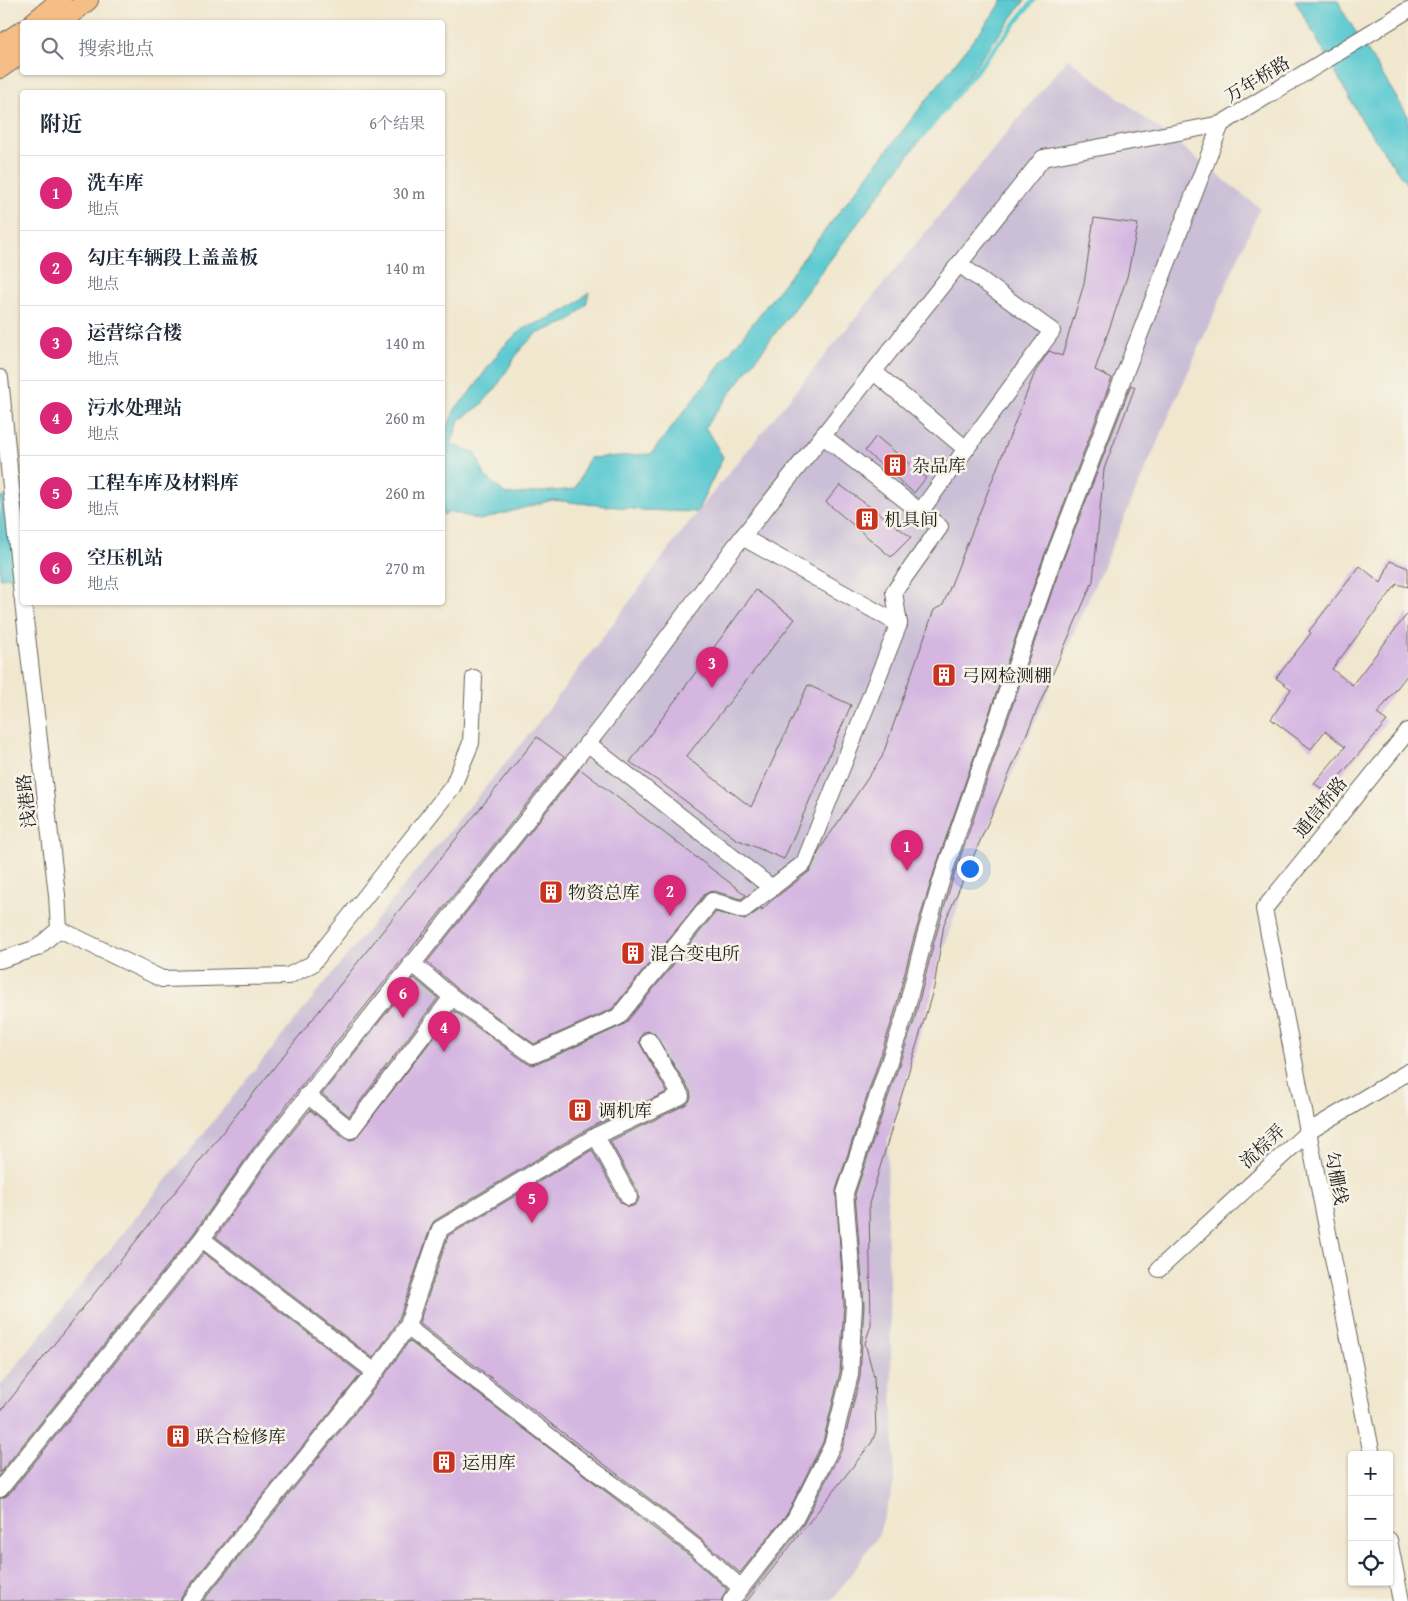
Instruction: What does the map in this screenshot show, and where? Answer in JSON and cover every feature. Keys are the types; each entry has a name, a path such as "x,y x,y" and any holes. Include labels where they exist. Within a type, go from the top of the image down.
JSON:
{"main road":[{"path":"36,20 61,0"},
{"path":"64,20 88,0"},
{"path":"0,46 20,32"},
{"path":"0,68 20,54"}],"street":[{"name":"万年桥路","path":"1221,124 1408,10"},
{"path":"0,1488 202,1239 260,1156 307,1095 588,743 742,537 1043,158 1221,124"},
{"path":"407,1327 695,1547 736,1595 795,1519 832,1446 850,1375 854,1304 845,1193 904,1018 943,875 1052,562 1221,124"},
{"path":"920,512 1052,331 959,264"},
{"path":"874,372 966,449"},
{"path":"0,378 20,569"},
{"path":"412,963 452,998 533,1055 618,1017 712,901 743,910 804,863 899,624 894,592 940,527 823,436"},
{"path":"742,537 899,624"},
{"name":"浅港路","path":"23,605 57,895 58,929"},
{"path":"0,960 37,948 58,929 162,979 288,976 312,964 453,786 470,743 474,678"},
{"name":"通信桥路","path":"1264,909 1408,731"},
{"path":"588,743 772,888"},
{"name":"勾栅线","path":"1264,909 1371,1451"},
{"path":"307,1095 351,1130 452,998"},
{"path":"190,1601 375,1372 407,1327 440,1229 596,1136 681,1096 649,1041"},
{"name":"流棕弄","path":"1159,1270 1308,1132 1408,1072"},
{"path":"596,1136 629,1197"},
{"path":"202,1239 375,1372"},
{"path":"1389,1541 1402,1601"}],"shaded area":[{"path":"1068,58 1260,208 969,872 888,1117 887,1220 895,1482 878,1536 832,1601 0,1601 0,1386 361,938 535,727 697,512"}],"water":[{"path":"1002,0 1025,0 705,427 723,457 697,512 643,510 552,500 480,520 452,512 445,514 445,434 455,409 472,390 501,349 521,330 559,314 574,305 589,292 586,305 570,321 536,334 519,351 496,388 480,406 459,420 451,445 475,452 485,476 507,495 575,489 589,458 651,454 998,8"},
{"path":"1295,0 1338,0 1342,10 1408,116 1408,186 1363,122"},
{"path":"0,497 20,499 20,576 0,578"}],"building":[{"path":"1094,218 1138,224 1127,277 1095,370 1112,378 1043,559 934,872 914,937 894,1015 836,1190 844,1304 840,1373 823,1442 787,1514 740,1573 659,1506 419,1323 448,1236 592,1150 620,1202 628,1207 637,1203 639,1198 638,1192 610,1141 685,1105 691,1097 690,1091 654,1033 644,1032 639,1042 667,1092 591,1127 434,1221 398,1322 373,1358 216,1237 268,1162 310,1110 345,1138 355,1139 454,1011 527,1063 537,1064 625,1024 716,912 745,920 762,908 761,911 810,871 820,849 882,757 934,610 943,605 1035,372 1049,351 1062,356 1084,284"},
{"path":"1131,385 1135,387 1104,469 1093,581 944,924 934,987 869,1204 871,1325 865,1343 874,1377 876,1431 872,1442 747,1601 744,1601 803,1525 842,1449 860,1377 864,1305 855,1194 914,1021 953,878 1061,565"},
{"name":"杂品库","path":"876,436 926,478 914,493 865,451"},
{"name":"机具间","path":"840,485 911,537 891,557 826,502"},
{"path":"1390,561 1408,568 1408,587 1397,584 1332,669 1352,685 1408,613 1408,674 1377,714 1387,721 1326,792 1314,783 1345,747 1325,731 1311,749 1271,719 1291,689 1276,678 1311,633 1309,631 1360,566 1381,583"},
{"path":"756,590 795,619 686,757 751,807 808,685 851,705 784,859 736,839 630,762"},
{"path":"537,737 564,757 299,1089 252,1150 194,1233 0,1473 0,1412"},
{"path":"580,769 746,895 741,899 714,891 705,894 612,1009 534,1044 458,989 427,962"},
{"path":"414,978 438,998 349,1116 322,1094"},
{"name":"联合检修库","path":"204,1253 361,1374 182,1595 180,1601 0,1601 0,1499 8,1495"},
{"name":"运用库","path":"409,1341 689,1555 727,1589 721,1601 203,1601 383,1378"}],"waterway":[{"path":"922,137 1034,0"}],"place":[{"name":"杂品库","path":"895,465"},
{"name":"机具间","path":"867,519"},
{"name":"弓网检测棚","path":"944,675"},
{"name":"运营综合楼","path":"712,688"},
{"name":"洗车库","path":"907,871"},
{"name":"物资总库","path":"551,892"},
{"name":"勾庄车辆段上盖盖板","path":"670,916"},
{"name":"混合变电所","path":"633,953"},
{"name":"空压机站","path":"403,1018"},
{"name":"污水处理站","path":"444,1052"},
{"name":"调机库","path":"580,1110"},
{"name":"工程车库及材料库","path":"532,1223"},
{"name":"联合检修库","path":"178,1436"},
{"name":"运用库","path":"444,1462"}]}
